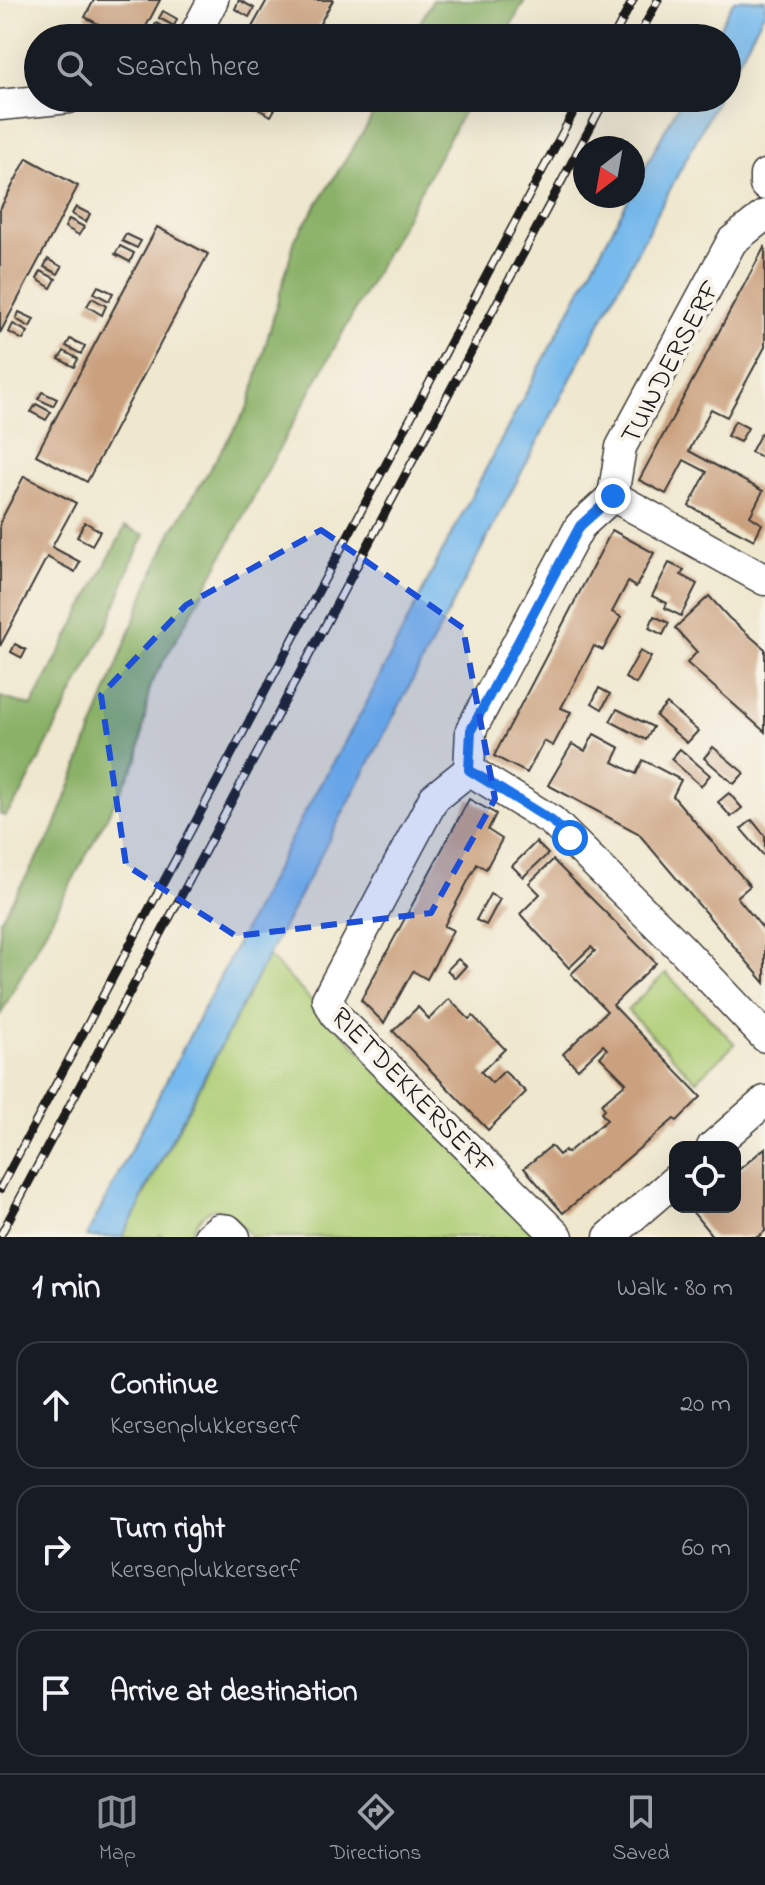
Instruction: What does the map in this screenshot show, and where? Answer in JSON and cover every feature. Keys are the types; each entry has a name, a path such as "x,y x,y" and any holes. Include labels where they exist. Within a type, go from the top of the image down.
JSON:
{"street":[{"path":"200,24 213,0"},
{"path":"0,105 24,103"},
{"path":"765,175 765,185"},
{"name":"TUINDERSERF","path":"613,496 621,447 732,241 765,215"},
{"path":"765,580 613,496 580,526 471,730 469,770 552,821 682,949 765,1037"},
{"name":"RIETDEKKERSERF","path":"469,770 434,798 327,999 337,1017 558,1237"},
{"path":"719,1141 765,1101"},
{"path":"609,1237 669,1185"}],"highlighted area":[{"path":"321,530 463,628 495,799 431,913 236,936 126,865 101,695 186,605"}],"green space":[{"path":"433,0 525,0 512,24 419,24"},
{"path":"374,112 463,112 150,685 138,759 0,1015 0,920 52,834 149,582 172,531 249,405 295,239"},
{"path":"125,527 145,535 109,623 21,795 5,816 0,814 0,697 32,706"},
{"path":"268,956 541,1237 252,1237 233,1218 218,1209 204,1214 188,1237 165,1237 160,1234 158,1237 122,1237"},
{"path":"666,973 735,1044 696,1081 627,1010"}],"water":[{"path":"734,0 765,0 765,11 741,56 741,24 721,24"},
{"path":"675,112 711,112 143,1194 139,1207 122,1237 86,1237 309,804 364,708 441,554 624,208 645,208 645,167"}],"building":[{"path":"94,0 160,0 147,24 98,24 85,17"},
{"path":"239,0 254,8 249,17 235,9"},
{"path":"267,0 333,0 320,24 254,24"},
{"path":"163,11 177,19 175,24 170,24 159,18"},
{"path":"27,158 78,186 0,333 0,209"},
{"path":"76,207 90,214 86,222 72,214"},
{"path":"69,219 84,227 79,235 65,227"},
{"path":"157,227 208,254 87,482 36,455"},
{"path":"126,234 141,241 137,248 122,241"},
{"path":"120,246 134,253 130,262 115,254"},
{"path":"765,246 765,347 727,417 711,409 689,451 763,491 750,516 762,524 754,540 689,506 707,472 684,460 666,494 639,480"},
{"path":"48,259 62,267 58,274 44,267"},
{"path":"41,271 56,279 51,288 37,279"},
{"path":"98,286 113,293 109,301 94,293"},
{"path":"92,298 106,306 102,315 87,306"},
{"path":"19,312 34,319 30,327 16,319"},
{"path":"13,324 28,332 23,340 9,332"},
{"path":"70,339 85,346 81,354 66,346"},
{"path":"64,351 78,359 74,367 59,359"},
{"path":"42,392 57,399 53,406 38,399"},
{"path":"36,404 51,412 46,420 31,412"},
{"path":"735,421 748,428 740,442 727,436"},
{"path":"761,433 765,435 763,458 751,452"},
{"path":"24,476 76,503 52,547 80,562 75,572 47,557 0,646 0,522"},
{"path":"85,522 100,531 92,545 77,537"},
{"path":"612,530 654,553 636,587 628,582 612,612 621,617 603,650 594,646 561,708 571,712 553,746 544,741 527,773 494,756"},
{"path":"669,563 684,570 681,575 697,584 681,616 665,608 667,603 652,596"},
{"path":"709,596 765,649 765,732 687,663 697,652 675,628"},
{"path":"654,616 669,623 663,635 649,628"},
{"path":"15,644 26,650 22,658 11,652"},
{"path":"640,651 651,657 636,684 625,678"},
{"path":"599,688 610,694 602,709 592,703"},
{"path":"667,704 698,731 687,743 656,716"},
{"path":"617,709 653,727 646,740 610,721"},
{"path":"594,734 620,748 613,762 636,774 643,760 681,780 673,796 750,886 737,897 765,931 765,983 638,833 548,785 572,744 585,751"},
{"path":"713,747 744,773 734,784 704,758"},
{"path":"680,749 710,775 701,786 671,759"},
{"path":"729,793 742,808 731,817 718,802"},
{"path":"469,799 496,814 488,830 502,839 486,869 477,864 444,926 453,930 427,979 413,971 384,1023 361,1000"},
{"path":"752,820 765,836 765,857 741,829"},
{"path":"536,842 548,854 523,877 512,866"},
{"path":"553,860 656,963 613,1005 701,1097 677,1121 674,1119 563,1213 524,1168 551,1146 559,1155 565,1150 567,1153 607,1120 601,1113 605,1109 601,1104 626,1083 600,1057 607,1049 603,1045 578,1069 563,1054 607,1011 571,974 595,951 591,947 569,968 520,914 540,894 529,883"},
{"path":"490,894 500,899 486,925 476,920"},
{"path":"458,959 466,966 455,978 447,970"},
{"path":"449,999 469,1019 473,1016 505,1049 481,1072 492,1083 504,1071 526,1092 488,1130 393,1031 418,1007 429,1019"},
{"path":"765,1148 765,1231 758,1237 713,1237 693,1213 741,1213 741,1168"}],"railway":[{"path":"620,24 633,0"},
{"path":"645,24 658,0"},
{"path":"0,1189 574,112"},
{"path":"0,1236 599,112"}],"route":[{"path":"570,838 552,821 469,770 471,730 580,526 613,496"}]}
